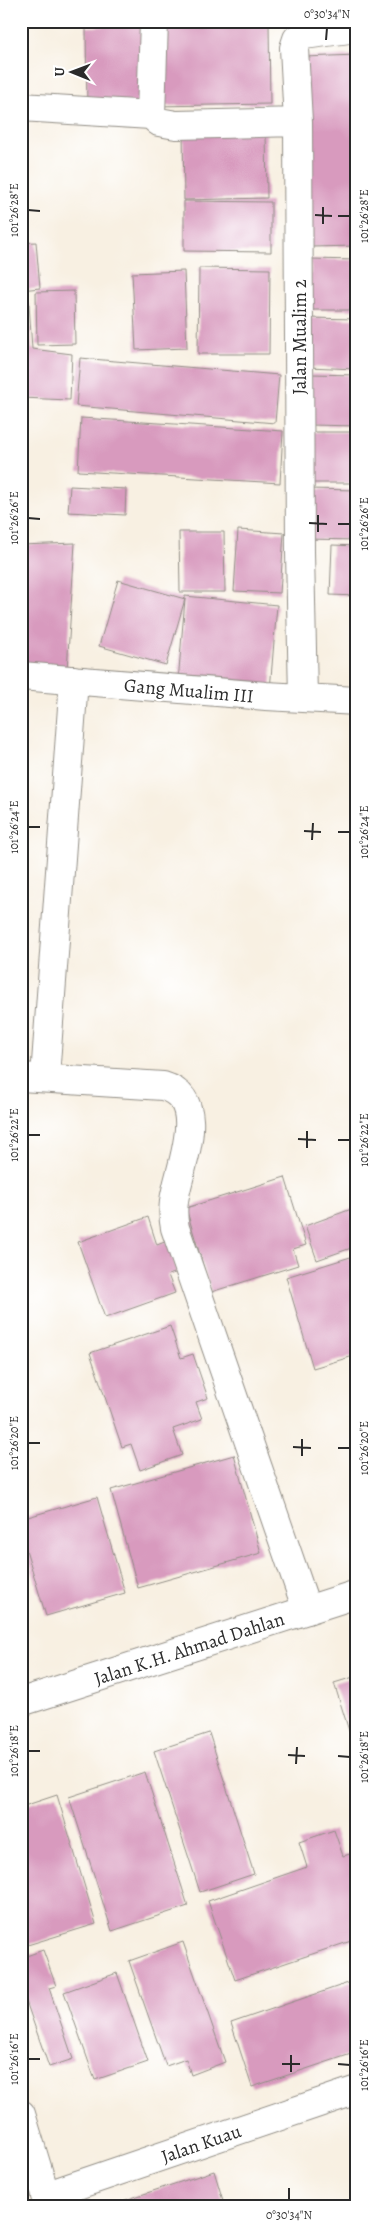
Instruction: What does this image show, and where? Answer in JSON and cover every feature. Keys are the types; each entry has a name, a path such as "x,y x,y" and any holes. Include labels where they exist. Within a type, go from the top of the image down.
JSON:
{"street":[{"path":"151,116 154,21"},
{"name":"Jalan Mualim 2","path":"303,698 300,552 298,122 294,48 297,39 304,36 357,28"},
{"path":"21,107 151,116 159,122 176,125 298,122"},
{"name":"Gang Mualim III","path":"21,676 357,701"},
{"path":"74,680 33,1077 163,1086 178,1096 188,1111 188,1151 174,1199 173,1215 175,1228 307,1610"},
{"name":"Jalan K.H. Ahmad Dahlan","path":"21,1702 357,1594"},
{"name":"Jalan Kuau","path":"47,2201 357,2090"},
{"path":"21,2114 47,2201"}],"building":[{"path":"269,24 270,104 156,106 155,27"},
{"path":"141,25 142,105 87,107 86,27"},
{"path":"357,55 357,246 310,247 304,57"},
{"path":"266,131 267,198 184,200 183,132"},
{"path":"184,201 271,202 271,252 184,251"},
{"path":"36,242 40,288 21,290 21,243"},
{"path":"311,259 357,260 357,310 310,310"},
{"path":"199,268 270,269 269,354 198,354"},
{"path":"184,271 187,348 136,350 132,273"},
{"path":"74,291 75,344 37,345 36,292"},
{"path":"21,304 29,304 32,349 72,354 70,400 21,398"},
{"path":"307,318 357,319 357,369 307,367"},
{"path":"80,358 279,375 275,423 76,406"},
{"path":"311,374 357,375 357,426 311,425"},
{"path":"81,418 283,431 280,483 78,471"},
{"path":"313,432 357,432 357,483 312,483"},
{"path":"70,486 126,489 125,515 68,512"},
{"path":"308,489 357,490 357,540 307,539"},
{"path":"238,530 284,533 280,593 234,591"},
{"path":"179,532 224,532 225,592 180,592"},
{"path":"75,543 67,670 21,668 21,545"},
{"path":"332,545 357,546 357,596 330,595"},
{"path":"118,580 185,599 166,665 99,646"},
{"path":"185,596 277,605 270,690 178,682"},
{"path":"285,1177 306,1245 293,1249 298,1265 211,1292 186,1208"},
{"path":"357,1207 357,1246 317,1260 305,1226"},
{"path":"148,1217 157,1245 167,1241 178,1272 168,1275 175,1293 105,1318 78,1242"},
{"path":"357,1255 357,1355 313,1368 286,1277"},
{"path":"170,1326 181,1358 193,1354 208,1398 196,1402 202,1419 173,1429 182,1455 140,1470 131,1444 122,1447 90,1353"},
{"path":"234,1455 261,1553 138,1588 111,1490"},
{"path":"97,1497 125,1593 46,1616 21,1533 21,1519"},
{"path":"357,1676 357,1753 356,1753 334,1683"},
{"path":"209,1733 254,1874 200,1892 154,1751"},
{"path":"145,1772 188,1906 112,1931 69,1797"},
{"path":"57,1795 96,1924 21,1947 21,1807"},
{"path":"334,1830 343,1856 357,1852 357,1939 235,1980 208,1901 307,1867 299,1842"},
{"path":"183,1942 225,2062 191,2075 186,2059 166,2066 129,1961"},
{"path":"43,1950 56,1986 49,1988 73,2059 49,2067 21,1987 21,1958"},
{"path":"117,1973 148,2062 95,2080 64,1992"},
{"path":"357,1980 357,2052 252,2087 231,2023"},
{"path":"214,2171 225,2207 107,2207 107,2206"}]}
